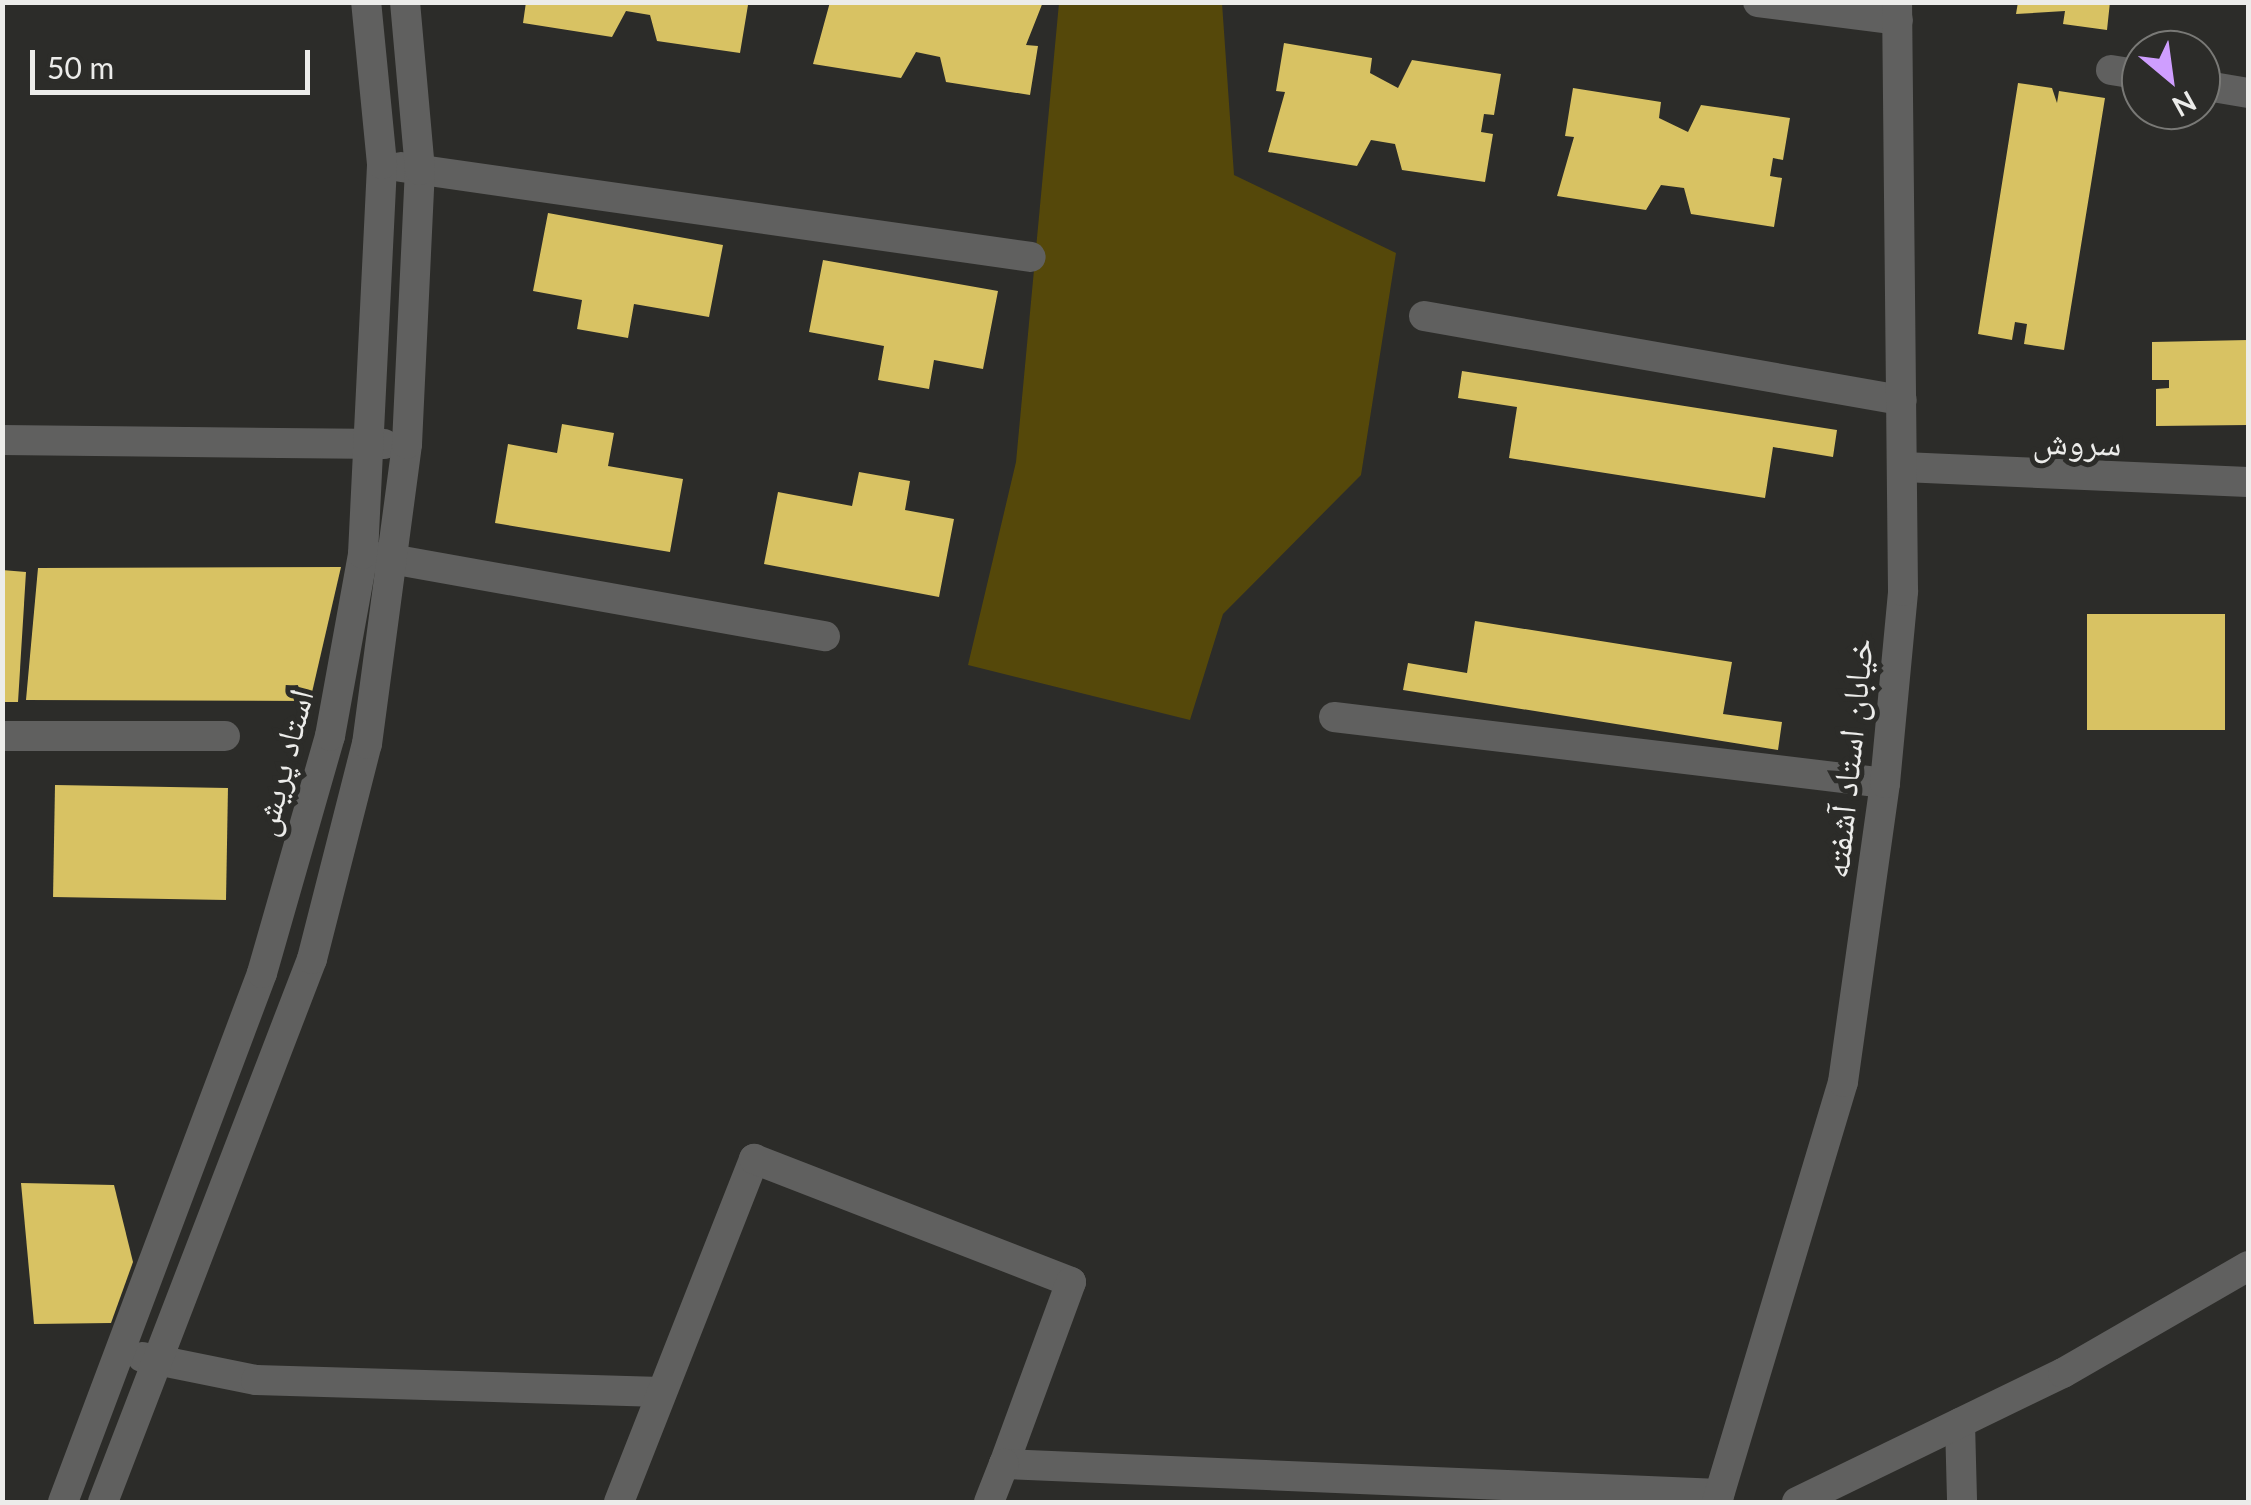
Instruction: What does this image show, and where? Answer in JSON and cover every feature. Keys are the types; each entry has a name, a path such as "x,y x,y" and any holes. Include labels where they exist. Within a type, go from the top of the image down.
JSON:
{"street":[{"name":"استاد پریش","path":"63,1502 262,973 330,736 363,554 382,164 366,2"},
{"path":"102,1502 312,959 368,744 399,561 408,444 420,170 405,2"},
{"path":"1758,2 1898,11"},
{"name":"خیابان استاد آشفته","path":"1718,1498 1843,1082 1885,784 1903,591 1898,11"},
{"path":"2221,88 2248,93"},
{"path":"382,164 1031,257"},
{"path":"1424,316 1902,400"},
{"path":"2,440 408,444"},
{"name":"سروش","path":"1903,467 2248,482"},
{"path":"363,554 826,636"},
{"path":"1334,717 1885,784"},
{"path":"2,736 225,736"},
{"path":"618,1502 754,1159 1071,1282 989,1502"},
{"path":"1797,1502 1960,1423 2248,1266"},
{"path":"119,1355 159,1359 256,1380 660,1392"},
{"path":"1960,1423 1962,1502"},
{"path":"1004,1464 1718,1498"}],"shaded area":[{"path":"1059,3 1222,3 1234,175 1396,253 1361,475 1223,614 1190,720 968,665 1016,462"}],"building":[{"path":"526,2 748,5 740,53 657,41 650,15 626,11 612,37 523,23"},
{"path":"830,2 1043,2 1026,45 1038,46 1030,95 946,82 940,57 916,52 901,78 813,64"},
{"path":"2018,2 2110,2 2107,30 2063,24 2065,11 2016,14"},
{"path":"1284,43 1372,58 1370,73 1398,88 1412,60 1501,74 1494,115 1484,114 1481,132 1493,134 1485,182 1402,170 1395,144 1371,140 1357,166 1268,152 1285,92 1276,91"},
{"path":"2018,83 2052,88 2057,103 2059,91 2105,98 2064,350 2024,344 2027,324 2015,322 2012,340 1978,334"},
{"path":"1573,88 1661,102 1659,118 1688,132 1701,105 1790,118 1783,160 1773,158 1770,176 1782,178 1774,227 1691,214 1684,188 1661,185 1646,210 1557,196 1574,137 1565,136"},
{"path":"548,213 723,245 709,317 634,304 628,338 577,329 582,300 533,291"},
{"path":"823,260 998,291 983,369 934,360 929,389 878,380 884,346 809,332"},
{"path":"2248,340 2248,425 2156,426 2156,389 2169,388 2169,380 2152,380 2152,342"},
{"path":"1462,371 1837,430 1833,457 1773,447 1765,498 1509,458 1517,407 1458,398"},
{"path":"562,424 614,433 608,466 683,479 670,552 495,523 508,444 557,453"},
{"path":"859,472 910,481 905,510 954,519 939,597 764,564 778,492 852,506"},
{"path":"341,567 310,701 26,700 38,568"},
{"path":"2,570 26,572 18,702 2,702"},
{"path":"2087,614 2225,614 2225,730 2087,730"},
{"path":"1475,621 1732,662 1723,714 1782,722 1778,750 1403,690 1408,663 1467,673"},
{"path":"55,785 228,788 226,900 53,897"},
{"path":"21,1183 114,1185 133,1262 111,1323 34,1324"}]}
